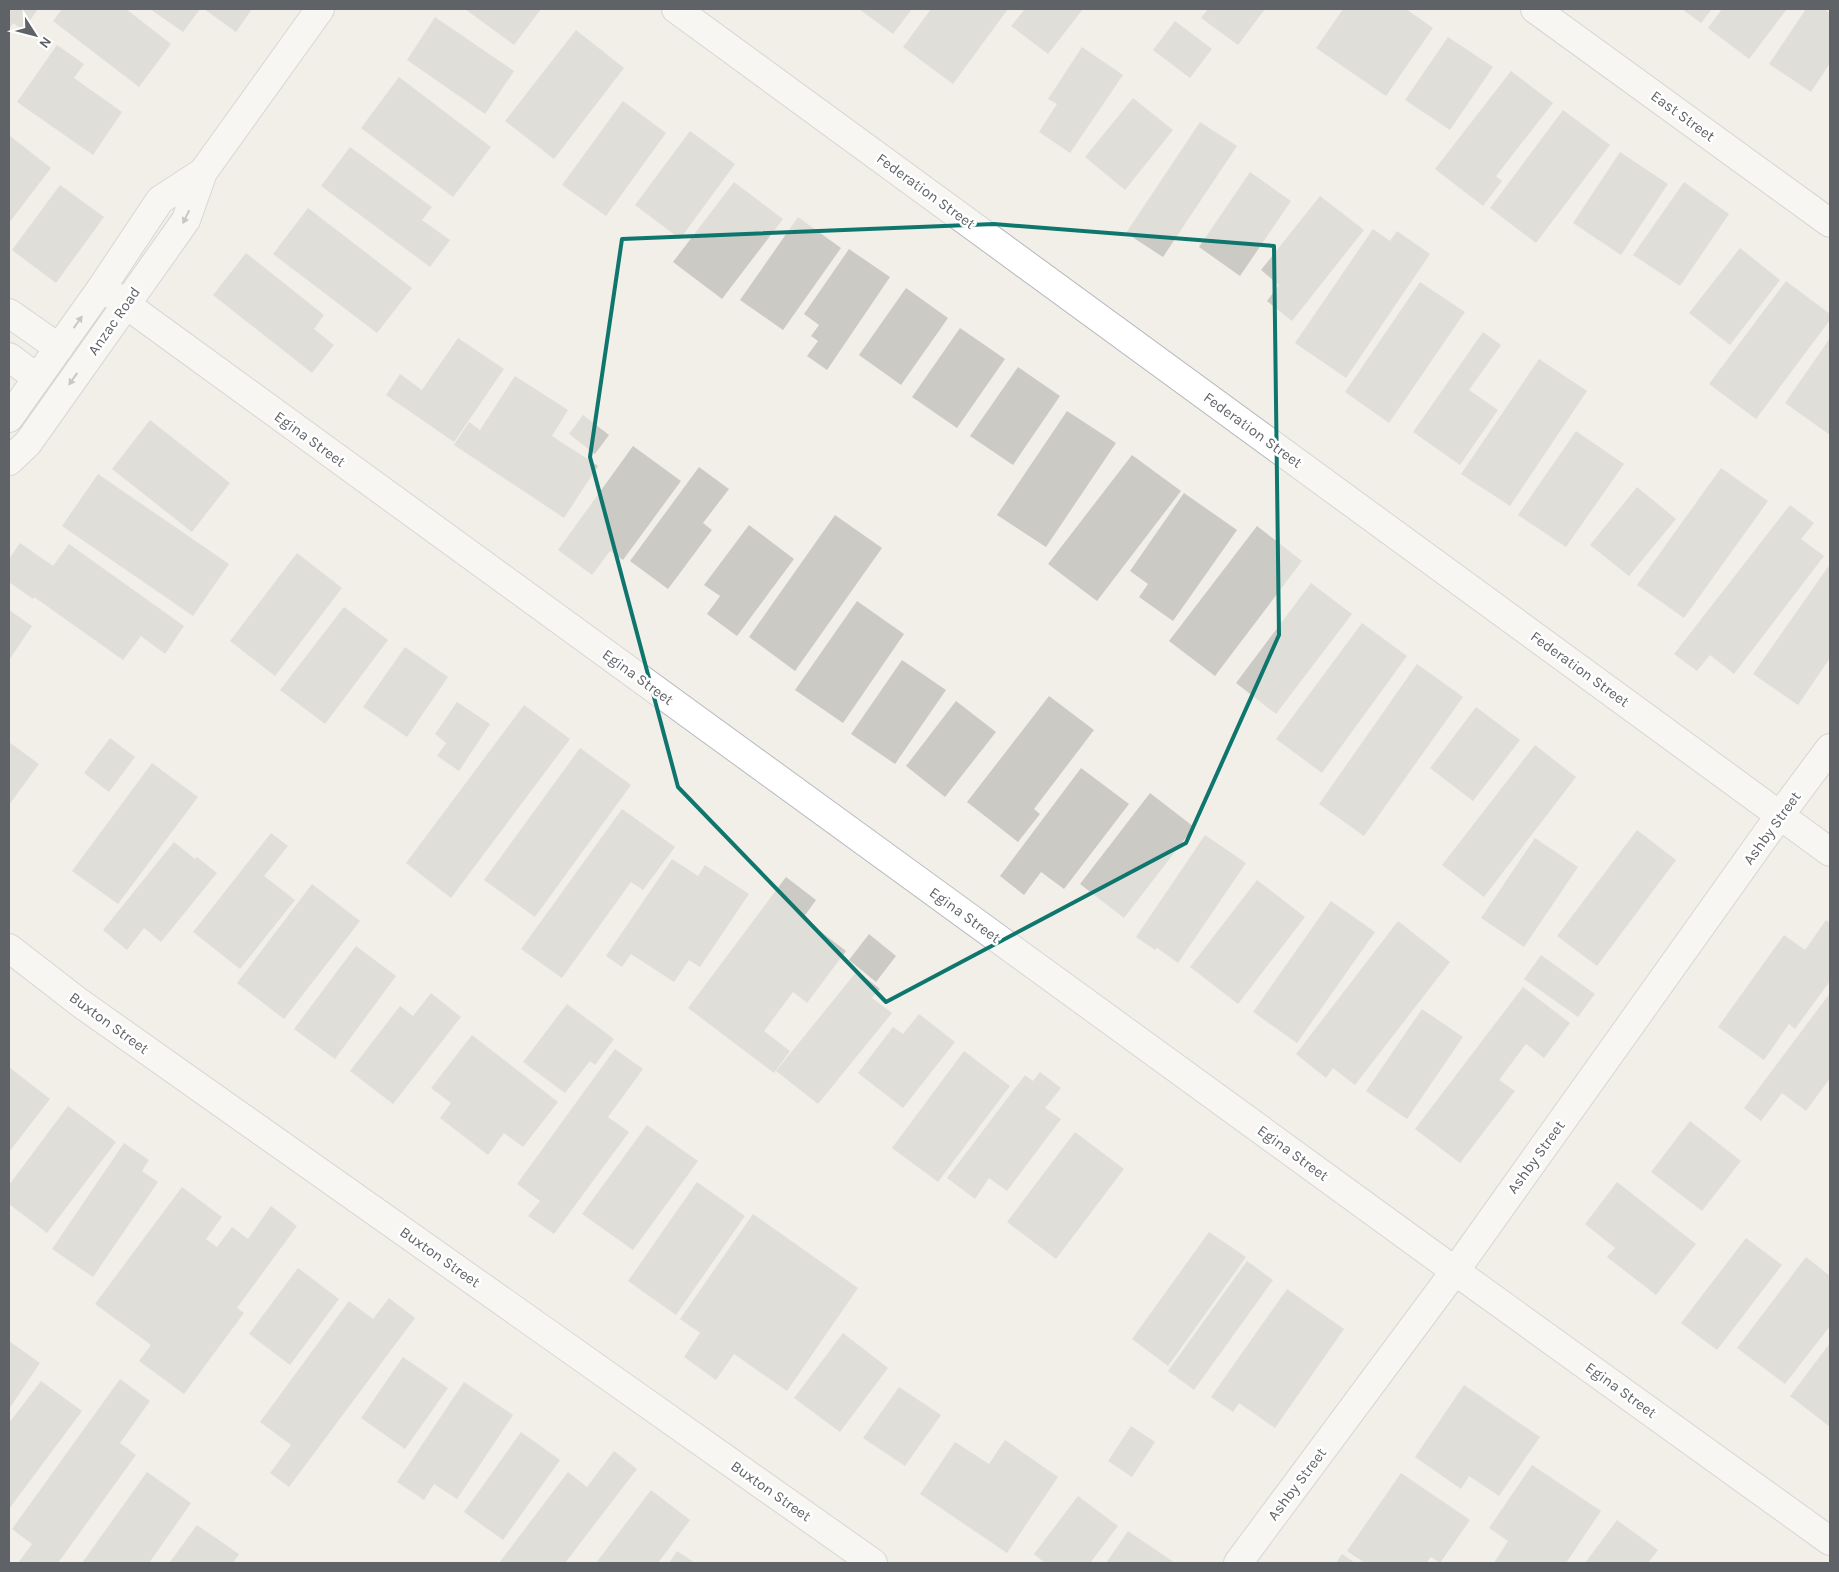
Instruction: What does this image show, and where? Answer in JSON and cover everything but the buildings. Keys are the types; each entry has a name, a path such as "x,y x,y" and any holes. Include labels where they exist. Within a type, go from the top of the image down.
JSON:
{"street":[{"name":"Anzac Road","path":"9,461 28,443 186,220 203,172 320,9"},
{"name":"Federation Street","path":"676,9 1830,852"},
{"name":"East Street","path":"1535,9 1830,223"},
{"name":"Anzac Road","path":"9,418 102,287 160,200 203,172"},
{"name":"Egina Street","path":"102,287 1455,1271 1830,1541"},
{"path":"9,313 59,348"},
{"path":"9,357 37,378"},
{"name":"Ashby Street","path":"1238,1563 1455,1271 1780,815 1830,748"},
{"name":"Buxton Street","path":"9,948 96,1014 873,1563"}],"highlighted area":[{"path":"994,224 1274,246 1279,635 1186,843 886,1002 678,787 590,457 622,239"}]}
